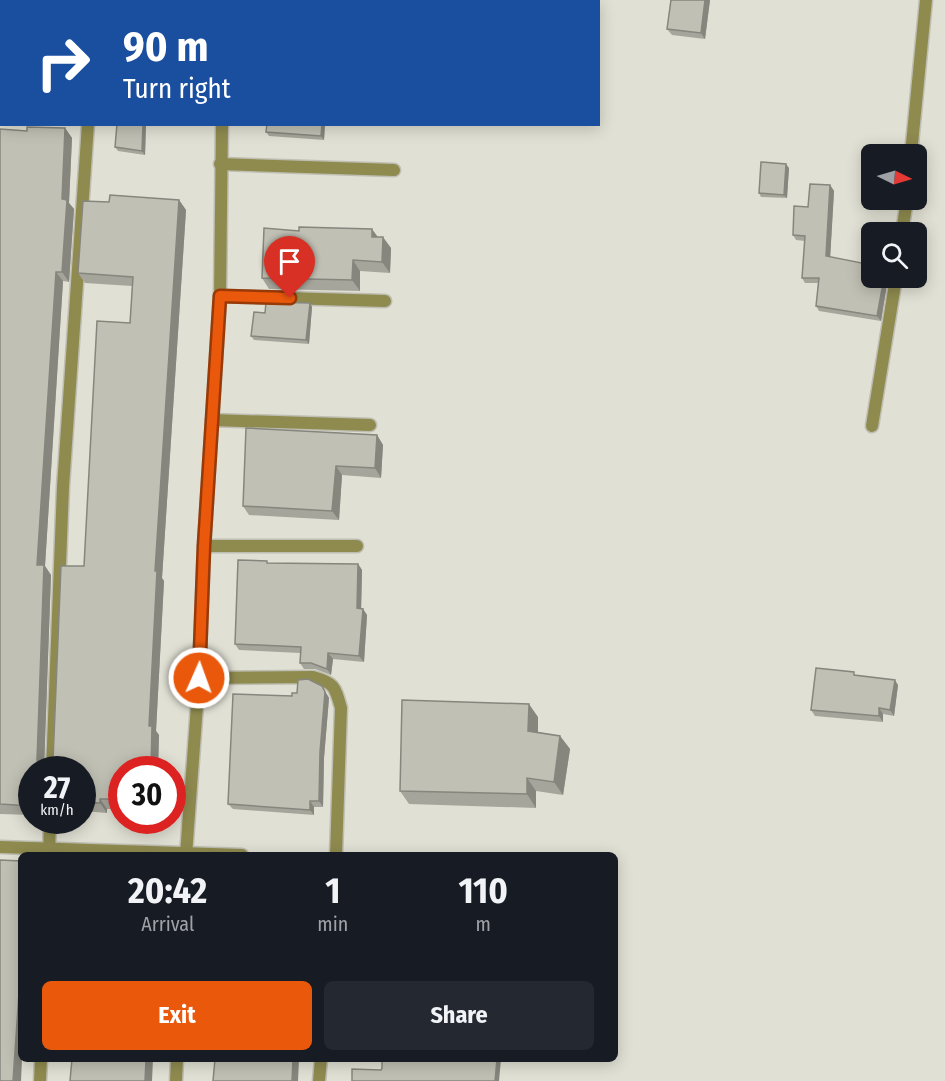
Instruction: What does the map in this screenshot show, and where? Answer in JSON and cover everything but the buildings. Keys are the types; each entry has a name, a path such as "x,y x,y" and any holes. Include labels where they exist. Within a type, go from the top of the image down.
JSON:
{"street":[{"path":"913,144 926,0"},
{"path":"53,756 63,487 88,126"},
{"path":"186,852 199,678 204,546 220,296 222,126"},
{"path":"220,164 394,170"},
{"path":"872,426 894,288"},
{"path":"220,296 385,301"},
{"path":"212,420 370,424"},
{"path":"204,546 357,546"},
{"path":"199,678 313,677 327,681 335,688 341,708 336,852"},
{"path":"49,851 50,834"},
{"path":"0,847 95,852"},
{"path":"40,1081 41,1062"},
{"path":"176,1081 177,1062"},
{"path":"319,1081 321,1062"}],"route":[{"path":"199,678 204,546 220,296 290,298"}]}
